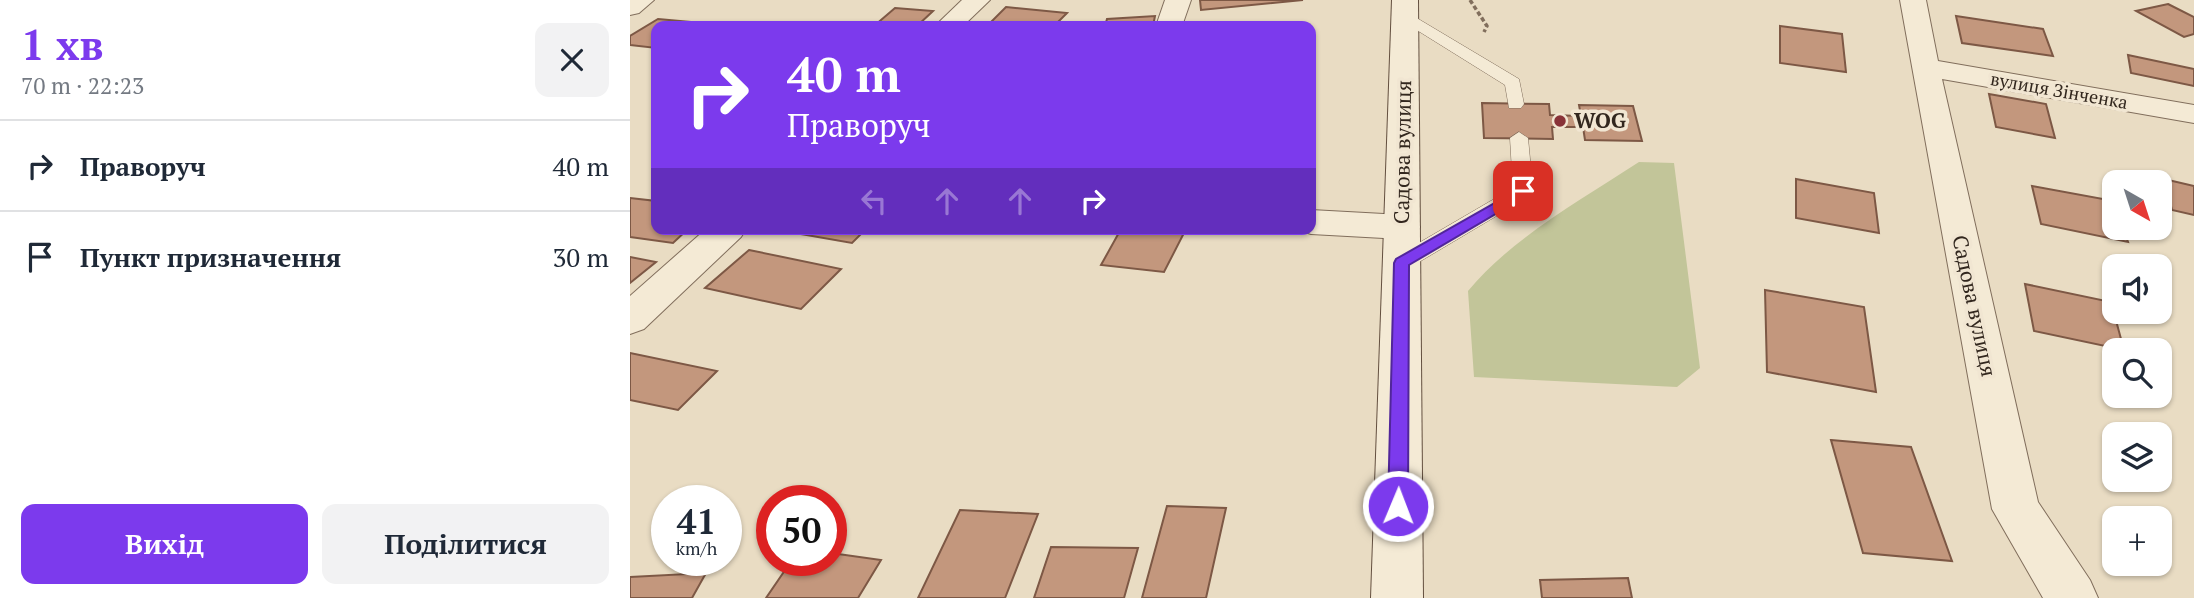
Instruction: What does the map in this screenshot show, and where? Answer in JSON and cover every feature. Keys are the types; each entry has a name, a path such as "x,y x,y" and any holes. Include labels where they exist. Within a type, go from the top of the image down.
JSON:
{"street":[{"path":"630,7 641,0"},
{"path":"954,21 977,0"},
{"path":"1170,21 1178,0"},
{"name":"Садова вулиця","path":"1913,0 2016,509 2072,598"},
{"name":"Садова вулиця","path":"1397,598 1405,8"},
{"name":"вулиця Зінченка","path":"1925,67 2194,114"},
{"path":"1316,223 1402,245"},
{"path":"630,319 721,235"}],"lane":[{"path":"1405,8 1513,82 1515,104"},
{"path":"1402,245 1523,191 1519,138"}],"path":[{"path":"1470,0 1488,26 1484,33"}],"green space":[{"path":"1639,162 1674,163 1700,368 1677,387 1474,377 1468,291 1527,236"}],"building":[{"path":"1200,0 1303,0 1201,10"},
{"path":"2168,4 2194,17 2194,34 2184,37 2136,11"},
{"path":"1006,7 1067,13 1059,21 992,21"},
{"path":"895,8 933,11 922,21 880,21"},
{"path":"1155,16 1154,21 1107,19"},
{"path":"1956,16 2043,29 2053,56 1962,43"},
{"path":"651,23 651,47 630,45 630,36"},
{"path":"1780,26 1842,34 1846,72 1780,63"},
{"path":"2128,55 2194,69 2194,86 2131,73"},
{"path":"1989,94 2046,104 2055,138 1996,127"},
{"name":"WOG","path":"1482,103 1549,104 1550,115 1581,116 1579,105 1633,106 1642,141 1585,140 1583,127 1552,127 1553,139 1484,138"},
{"path":"1796,179 1874,193 1879,233 1796,218"},
{"path":"2172,181 2194,186 2194,215 2172,210"},
{"path":"2032,186 2102,199 2102,237 2041,224"},
{"path":"630,198 651,200 651,235 682,235 673,243 630,237"},
{"path":"806,235 860,235 852,243"},
{"path":"1118,235 1183,235 1164,272 1101,265"},
{"path":"749,250 841,269 801,309 705,288"},
{"path":"630,257 656,262 630,283"},
{"path":"2025,284 2102,300 2102,324 2117,324 2121,338 2102,338 2102,345 2034,331"},
{"path":"1765,290 1864,307 1876,392 1767,372"},
{"path":"630,353 717,371 678,410 630,400"},
{"path":"1831,440 1911,447 1952,561 1863,553"},
{"path":"1167,506 1226,508 1206,598 1142,598"},
{"path":"960,510 1038,514 1005,598 918,598"},
{"path":"1051,547 1138,548 1124,598 1034,598"},
{"path":"847,555 881,560 858,598 766,598 781,576 847,576"},
{"path":"704,576 692,598 630,598 630,577"},
{"path":"1628,578 1632,598 1542,598 1540,580"}],"place":[{"name":"WOG","path":"1560,121"}],"route":[{"path":"1398,506 1401,263 1523,191"}]}
